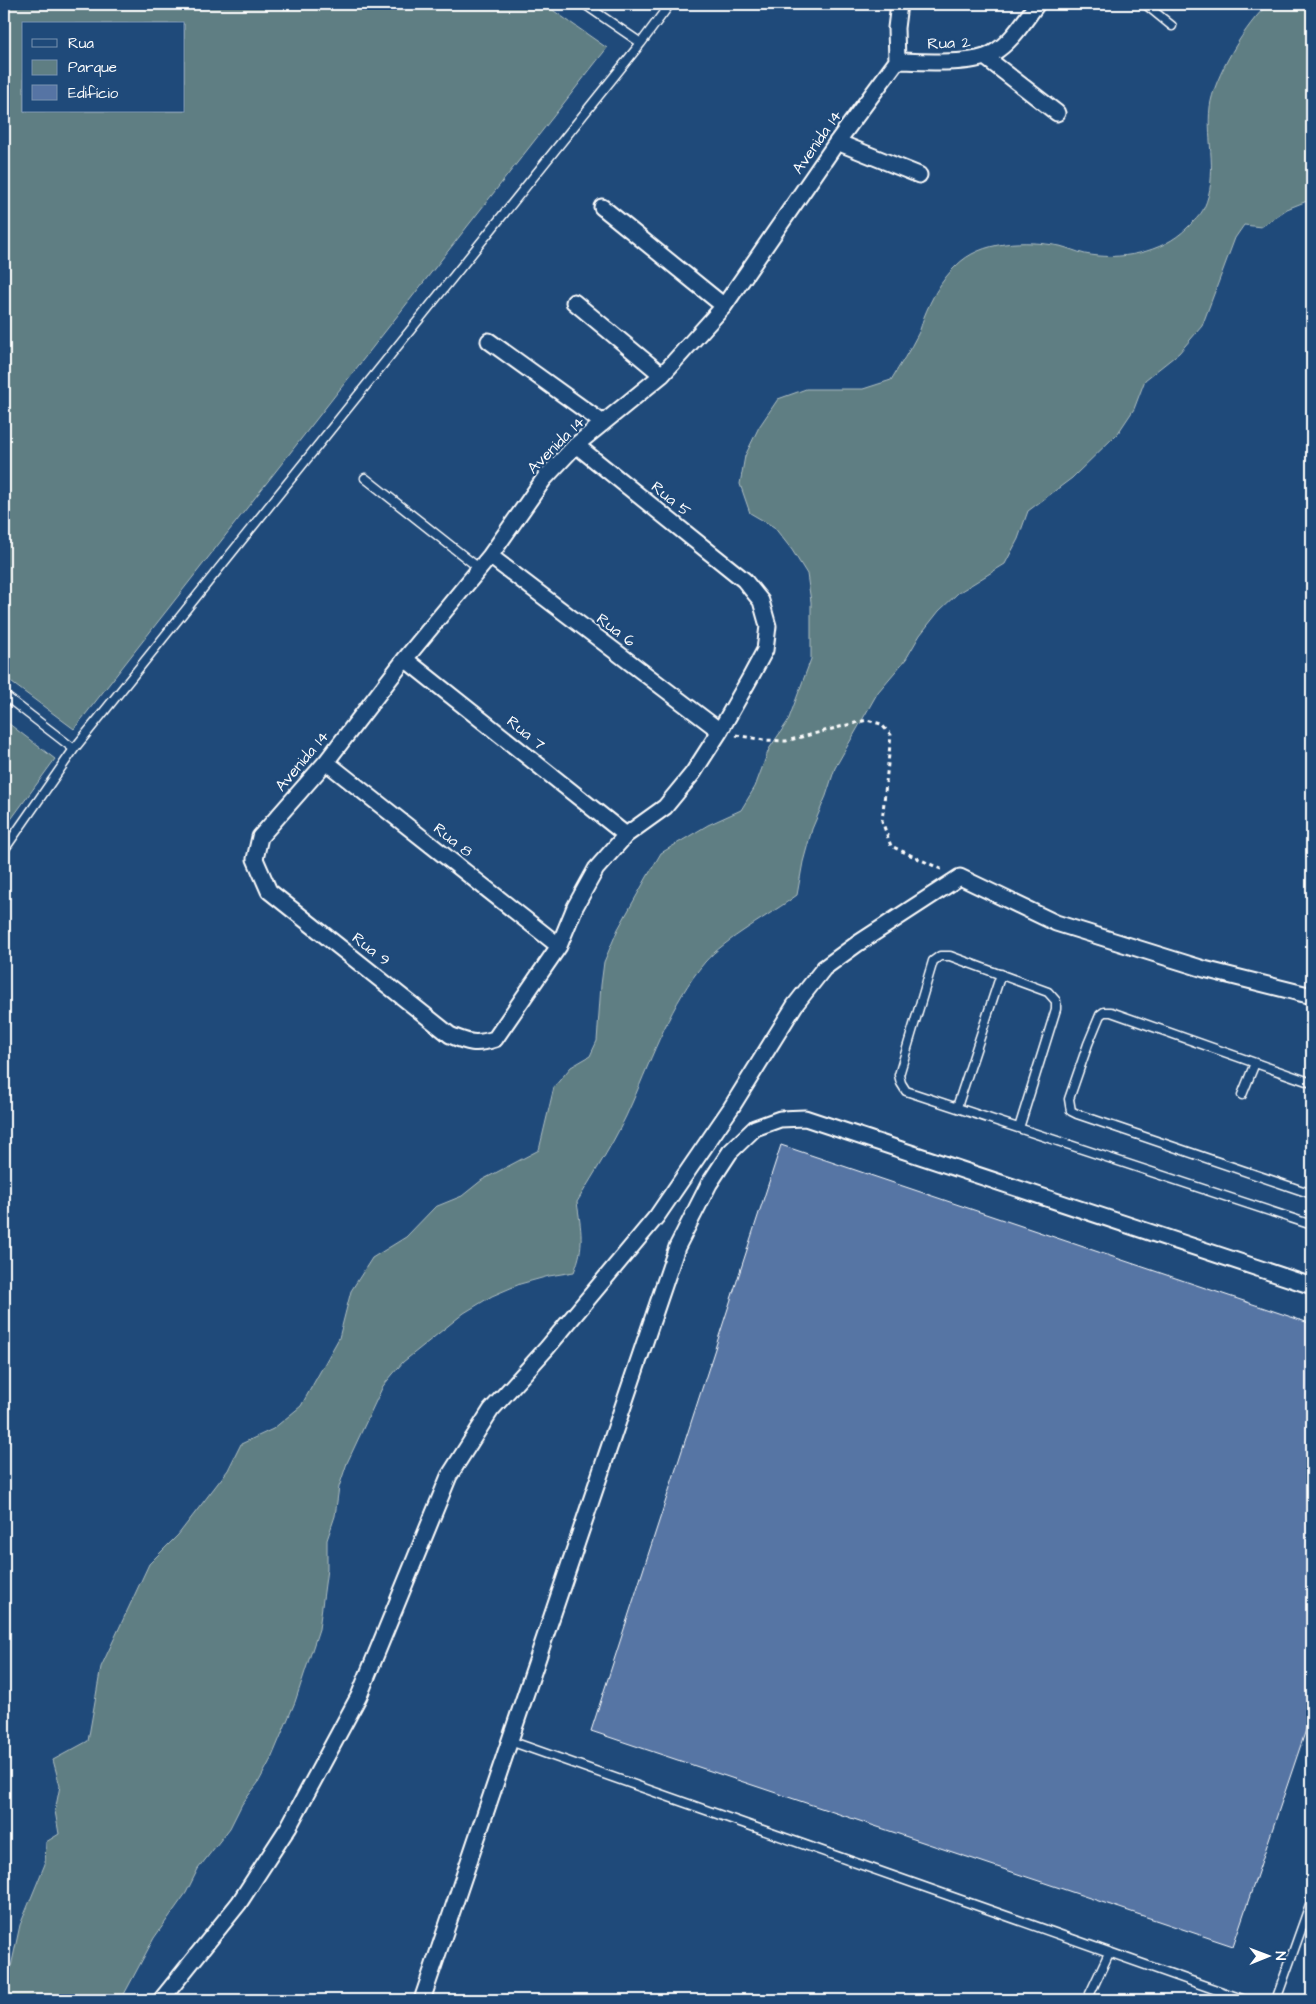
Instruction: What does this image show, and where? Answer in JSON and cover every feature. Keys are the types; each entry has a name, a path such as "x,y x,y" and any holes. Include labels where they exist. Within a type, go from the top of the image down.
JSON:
{"street":[{"path":"897,61 896,28 899,4"},
{"name":"Rua 2","path":"897,61 973,61 993,54 1014,35 1037,4"},
{"path":"984,57 1056,114"},
{"name":"Avenida 14","path":"269,891 255,859 260,837 326,762 405,659 480,569 544,478 576,445 662,375 724,306 837,142 897,61"},
{"path":"837,142 919,175"},
{"path":"602,207 724,306"},
{"path":"574,302 662,375"},
{"path":"489,341 603,423"},
{"name":"Rua 5","path":"576,445 744,580 761,601 768,626 765,650 720,731 693,773 665,807 626,835"},
{"name":"Rua 6","path":"490,556 720,731"},
{"name":"Rua 7","path":"405,659 626,835"},
{"name":"Rua 8","path":"326,762 559,946"},
{"name":"Rua 9","path":"269,891 450,1035 469,1043 483,1043 495,1039 559,946 575,907 596,869 626,835"},
{"path":"161,2000 239,1903 289,1826 359,1696 449,1476 490,1410 547,1348 657,1216 731,1108 796,1005 824,968 960,878 1056,923 1204,969 1312,996"},
{"path":"422,2000 677,1247 709,1184 730,1152 755,1128 780,1119 805,1118 1312,1286"}],"lane":[{"path":"584,4 641,43"},
{"path":"4,850 74,749 641,43 670,4"},
{"path":"1145,4 1172,26"},
{"path":"365,478 480,569"},
{"path":"4,696 74,749"},
{"path":"1018,1128 1056,1009 1056,1002 1048,992 950,956 940,956 933,961 899,1075 906,1091 957,1107 1018,1128 1312,1225"},
{"path":"957,1107 1001,974"},
{"path":"1312,1083 1111,1012 1104,1012 1100,1014 1069,1099 1071,1111 1077,1114 1312,1194"},
{"path":"1242,1095 1255,1063"},
{"path":"510,1741 1244,2000"},
{"path":"1276,2000 1311,1908 1312,1899"},
{"path":"1087,2000 1109,1953"}],"path":[{"path":"720,731 764,740 786,741 867,720 881,724 891,735 882,821 891,846 960,878"}],"green space":[{"path":"4,4 544,4 607,48 74,729 4,677"},
{"path":"1269,4 1312,4 1312,199 1287,209 1261,227 1244,225 1235,238 1202,326 1179,353 1145,380 1134,409 1118,433 1072,478 1028,511 1018,539 1005,564 958,593 939,611 920,635 906,659 878,692 835,768 812,829 797,895 714,953 693,977 682,994 655,1048 620,1129 577,1202 581,1245 574,1272 549,1276 520,1284 492,1296 464,1313 403,1362 383,1386 347,1463 339,1487 335,1516 327,1540 327,1569 319,1629 295,1702 271,1759 258,1783 242,1804 230,1828 198,1869 186,1893 154,1938 121,2000 4,2000 4,1981 9,1976 20,1925 45,1864 46,1842 59,1834 55,1811 60,1786 53,1760 88,1741 101,1667 149,1564 178,1535 228,1470 241,1444 273,1429 301,1406 339,1338 351,1291 372,1258 406,1237 435,1207 462,1196 482,1180 539,1150 554,1087 571,1067 590,1056 597,1041 604,962 618,929 647,877 661,853 708,825 741,810 755,787 769,749 788,721 811,659 811,602 807,574 792,550 774,527 750,513 740,484 745,456 759,427 778,399 806,389 863,389 891,380 915,340 937,290 956,266 966,257 978,251 1005,244 1033,243 1060,246 1085,254 1112,256 1139,253 1153,249 1177,237 1201,213 1208,196 1211,183 1210,107 1217,81 1241,37 1260,12"},
{"path":"4,720 55,759 4,829"}],"building":[{"path":"781,1145 1312,1324 1312,1712 1233,1946 591,1731"}]}
